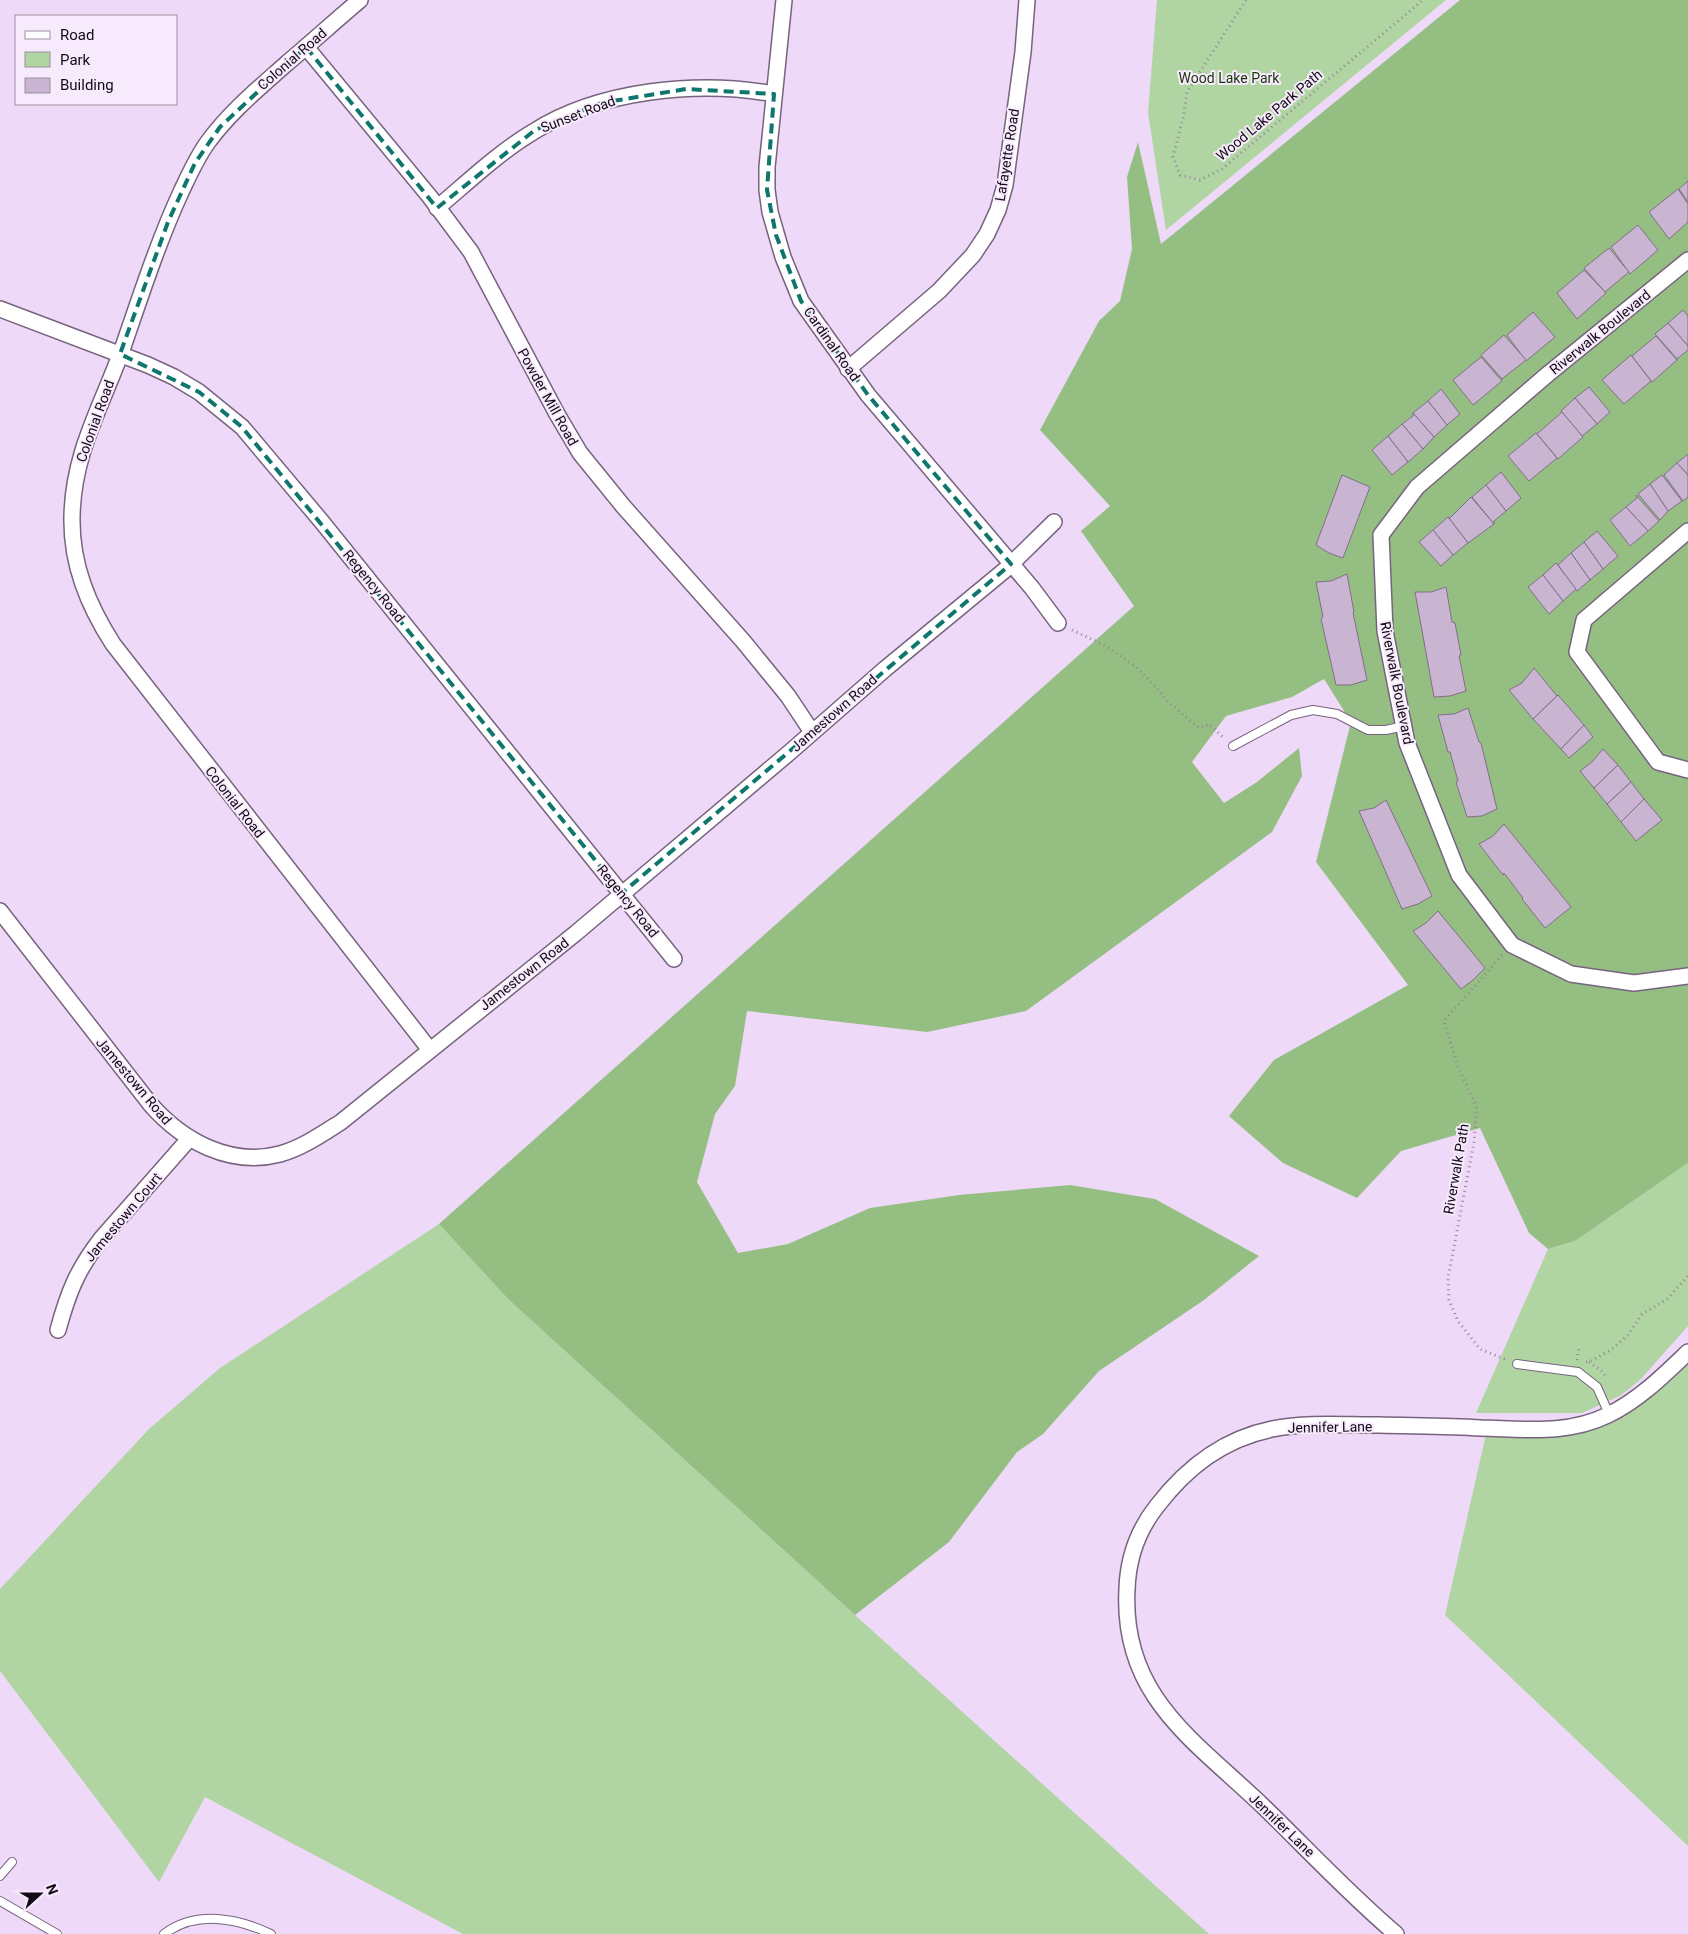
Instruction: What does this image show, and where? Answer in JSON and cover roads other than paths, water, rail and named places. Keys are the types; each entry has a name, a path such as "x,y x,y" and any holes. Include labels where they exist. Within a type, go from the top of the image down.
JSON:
{"street":[{"name":"Colonial Road","path":"360,0 234,110 206,144 192,169 168,222 120,354 81,450 75,482 72,518 75,555 84,591 102,627 126,662 430,1050"},
{"name":"Cardinal Road","path":"784,0 767,167 767,190 776,235 801,301 848,368 898,432 959,500 1058,623"},
{"name":"Lafayette Road","path":"848,368 939,291 973,255 987,234 998,210 1005,185 1023,52 1027,0"},
{"name":"Powder Mill Road","path":"306,47 349,98 471,252 557,414 580,453 623,506 743,641 788,696 812,732"},
{"name":"Sunset Road","path":"437,208 498,157 535,130 600,103 646,93 686,89 753,90 774,94"},
{"name":"Riverwalk Boulevard","path":"1688,260 1548,374 1417,487 1381,534 1385,631 1404,726 1408,743 1459,874 1512,945 1571,974 1634,983 1688,976"},
{"name":"Regency Road","path":"0,310 157,369 199,392 242,427 322,522 674,959"},
{"name":"Jamestown Road","path":"0,912 167,1124 189,1139 210,1149 233,1156 256,1158 280,1154 302,1146 341,1122 563,944 884,669 1011,564 1054,522"},
{"path":"1688,531 1584,620 1577,652 1658,762 1688,770"},
{"name":"Jamestown Court","path":"58,1330 68,1294 76,1275 88,1256 189,1139"},
{"name":"Jennifer Lane","path":"1396,1934 1352,1894 1263,1805 1190,1739 1158,1703 1137,1663 1126,1620 1127,1576 1132,1554 1140,1533 1152,1512 1183,1475 1202,1459 1223,1446 1246,1436 1270,1429 1323,1424 1536,1431 1561,1429 1586,1424 1630,1402 1688,1352"}],"lane":[{"path":"1233,746 1291,715 1313,710 1337,714 1368,730 1386,730 1404,726"},
{"path":"1517,1364 1578,1372 1597,1387 1609,1414"},
{"path":"0,1876 12,1862"},
{"path":"0,1900 57,1934"},
{"path":"164,1934 172,1928 195,1920 208,1919 244,1923 270,1934"}],"park label":[{"name":"Wood Lake Park","path":"1229,78"}]}
